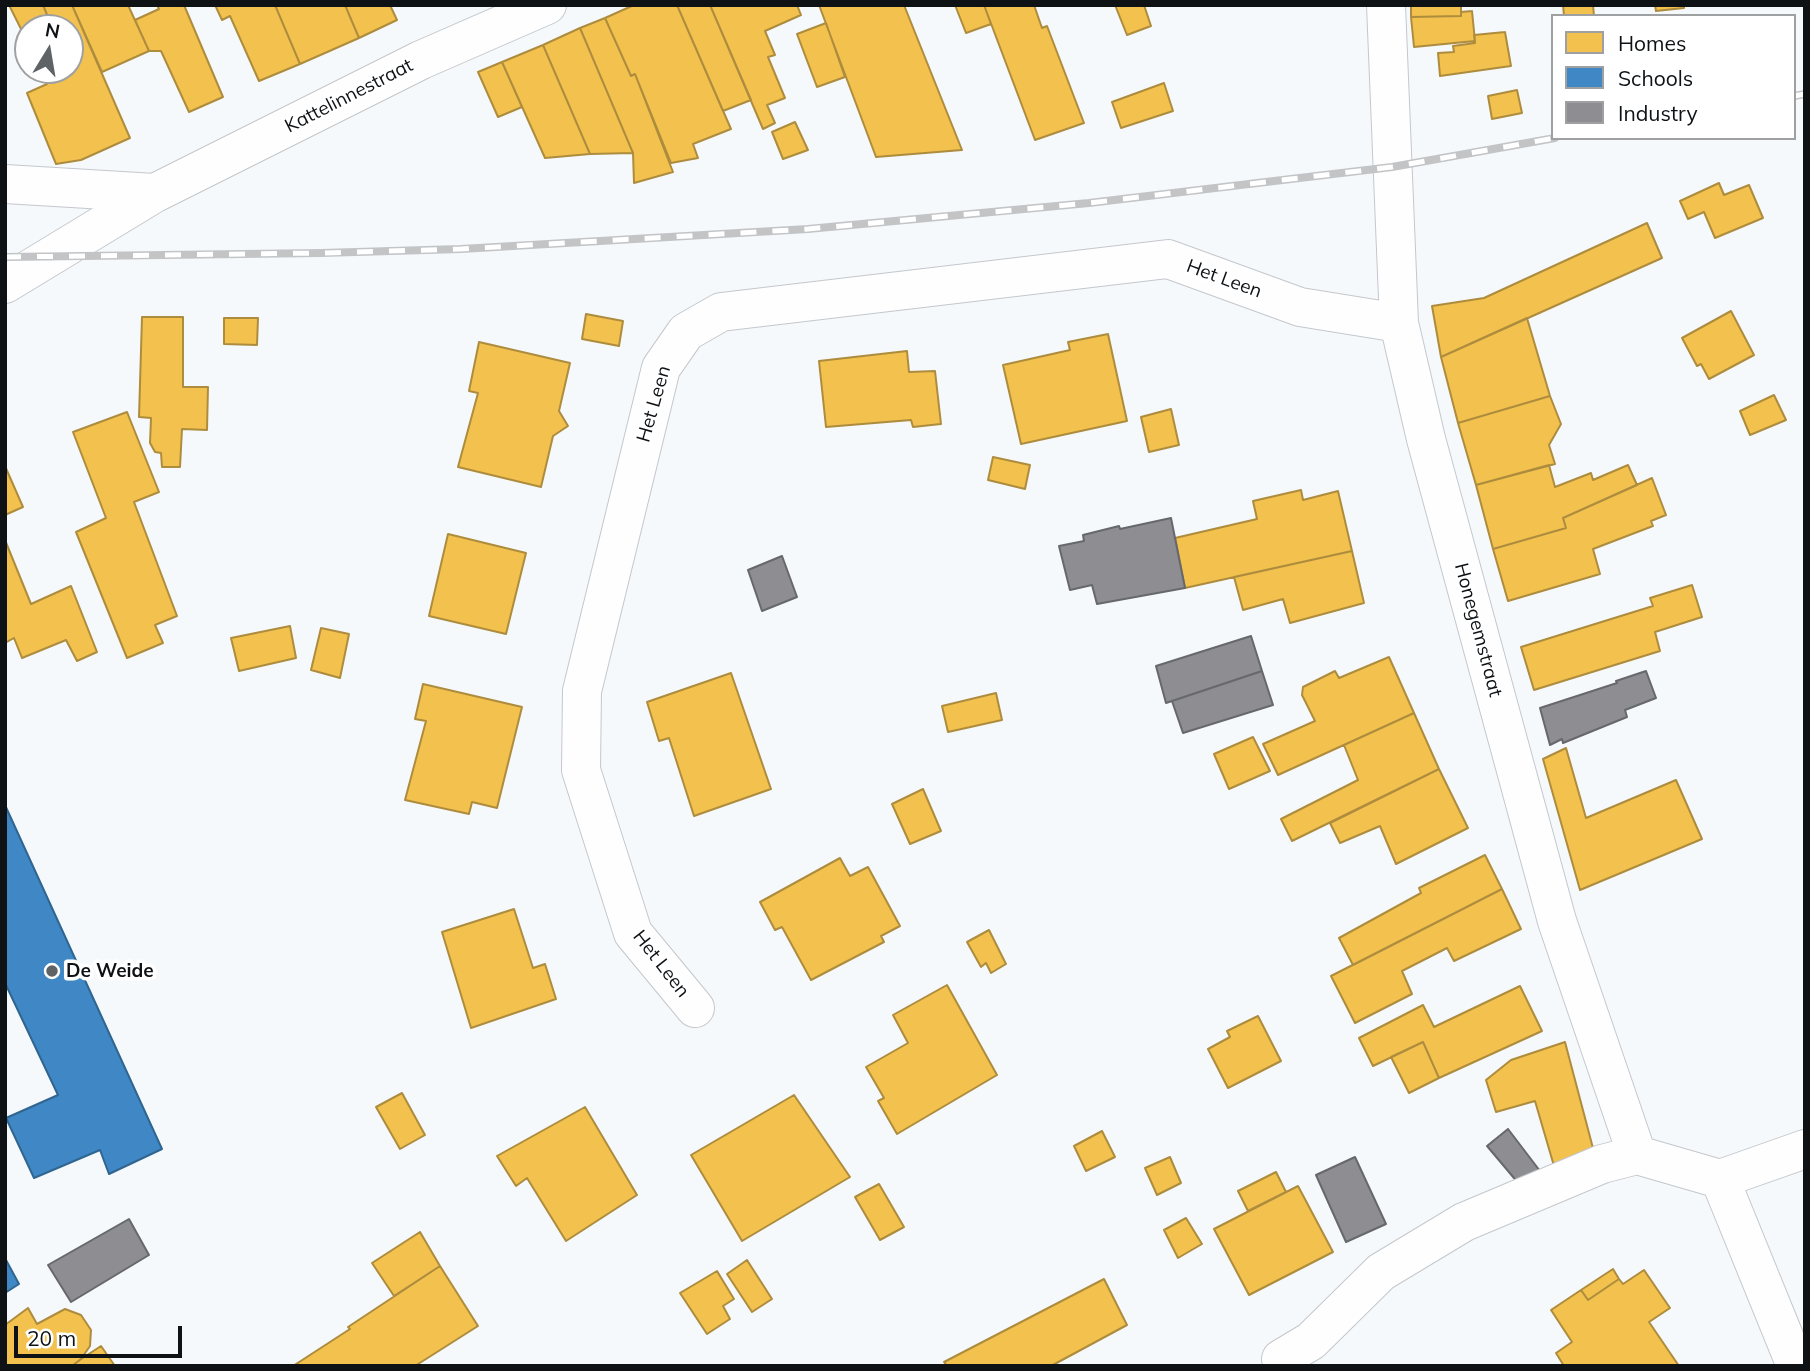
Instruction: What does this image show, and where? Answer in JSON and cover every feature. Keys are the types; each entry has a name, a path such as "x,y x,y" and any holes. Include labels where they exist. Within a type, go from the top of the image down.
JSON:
{"street":[{"name":"Kattelinnestraat","path":"5,284 155,193 421,60 547,5"},
{"name":"Honegemstraat","path":"1387,5 1399,323 1426,439 1557,921 1637,1155"},
{"name":"Kattelinnestraat","path":"5,184 155,193"},
{"name":"Het Leen","path":"695,1008 633,933 581,770 582,691 661,368 686,332 720,312 1168,259 1300,307 1399,323"},
{"path":"1281,1359 1311,1341 1381,1272 1464,1222 1602,1164 1637,1155 1720,1179 1805,1149"},
{"path":"1720,1179 1796,1366"}],"building: Homes":[{"path":"9,5 43,5 47,14 14,14"},
{"path":"43,5 72,5 76,14 47,14"},
{"path":"72,5 128,5 149,51 102,72 84,32 84,14 76,14"},
{"path":"157,5 184,5 223,97 189,112 161,51 149,51 135,20 159,9"},
{"path":"215,5 275,5 300,64 259,81 230,16 222,20"},
{"path":"275,5 345,5 359,38 300,64"},
{"path":"345,5 390,5 397,20 359,38"},
{"path":"634,5 677,5 731,129 693,144 698,158 671,163 635,74 631,76 605,18"},
{"path":"677,5 710,5 751,100 723,111"},
{"path":"710,5 797,5 801,15 765,31 775,55 768,57 785,98 767,105 775,123 763,129"},
{"path":"819,5 904,5 962,150 876,157"},
{"path":"955,5 984,5 991,24 966,33"},
{"path":"984,5 1034,5 1042,28 1047,26 1084,123 1035,140"},
{"path":"1115,5 1144,5 1151,26 1127,35"},
{"path":"1411,5 1461,5 1461,16 1411,17"},
{"path":"1563,5 1593,5 1594,14 1564,14"},
{"path":"1655,5 1684,5 1684,8 1656,11"},
{"path":"1472,11 1475,41 1414,47 1411,17 1461,16 1461,12"},
{"path":"605,18 631,76 635,74 673,172 634,183 633,153 580,28"},
{"path":"826,23 845,77 817,87 797,34"},
{"path":"580,28 633,153 590,154 543,45"},
{"path":"1505,32 1511,66 1440,76 1438,53 1454,52 1453,46 1475,43 1474,35"},
{"path":"84,33 130,138 81,160 56,164 27,93 47,84 84,84"},
{"path":"543,45 590,154 545,158 502,62"},
{"path":"502,62 522,107 498,117 478,72"},
{"path":"1164,83 1173,111 1121,128 1112,102"},
{"path":"1517,90 1522,113 1492,119 1488,96"},
{"path":"795,122 808,150 783,159 772,132"},
{"path":"1719,183 1724,195 1749,185 1763,218 1715,238 1704,212 1688,219 1680,201"},
{"path":"1647,223 1662,258 1441,357 1432,306 1484,298"},
{"path":"1731,311 1754,355 1709,379 1701,364 1697,366 1682,338"},
{"path":"586,314 623,321 619,346 582,339"},
{"path":"142,317 183,317 183,387 208,387 207,430 182,429 180,467 162,467 161,453 155,452 150,443 151,418 139,417"},
{"path":"224,318 258,318 257,345 224,344"},
{"path":"1527,318 1550,396 1458,423 1441,357"},
{"path":"1108,334 1127,421 1021,444 1003,365 1070,350 1068,342"},
{"path":"479,342 570,363 559,411 568,426 553,436 541,487 458,467 478,393 469,391"},
{"path":"907,351 909,372 935,371 941,424 913,427 911,420 826,427 819,361"},
{"path":"1774,395 1786,420 1750,435 1740,411"},
{"path":"1550,396 1561,424 1549,445 1555,464 1476,485 1458,423"},
{"path":"1171,409 1179,445 1149,452 1141,417"},
{"path":"127,412 159,492 134,502 177,616 155,625 163,643 127,658 76,532 106,518 73,432"},
{"path":"993,457 1030,465 1025,489 988,480"},
{"path":"1549,465 1555,487 1591,473 1593,480 1628,465 1637,485 1563,518 1566,528 1493,549 1476,485"},
{"path":"5,466 23,507 5,515"},
{"path":"1652,478 1666,515 1651,521 1653,526 1593,549 1600,574 1508,601 1493,549 1566,528 1563,518"},
{"path":"1301,490 1303,500 1338,491 1352,551 1185,588 1175,538 1257,519 1253,501"},
{"path":"448,534 526,553 506,634 429,616"},
{"path":"5,540 31,604 71,586 97,652 77,661 66,640 22,658 14,638 5,643"},
{"path":"1352,551 1364,603 1290,623 1283,599 1243,610 1234,577"},
{"path":"1692,585 1702,617 1655,632 1660,651 1534,690 1521,647 1653,606 1650,598"},
{"path":"290,626 296,658 239,671 231,638"},
{"path":"321,628 349,634 340,678 311,670"},
{"path":"1389,657 1414,713 1278,775 1263,744 1315,721 1302,695 1303,687 1335,671 1339,678"},
{"path":"731,673 771,789 694,816 669,738 659,741 647,702"},
{"path":"423,684 522,707 497,808 472,802 469,814 405,800 426,721 415,719"},
{"path":"996,693 1002,720 948,732 942,706"},
{"path":"1414,713 1439,769 1292,841 1281,819 1358,780 1344,745"},
{"path":"1253,737 1270,771 1229,789 1214,754"},
{"path":"1566,748 1586,818 1676,780 1702,839 1580,890 1543,759"},
{"path":"1439,769 1468,828 1396,864 1380,826 1340,843 1330,823"},
{"path":"923,789 941,831 910,844 892,804"},
{"path":"1485,855 1502,889 1353,965 1339,938 1421,893 1419,888"},
{"path":"840,858 850,876 868,867 900,926 881,936 884,942 811,980 782,927 775,930 760,902"},
{"path":"1502,889 1521,929 1454,961 1447,948 1402,971 1412,994 1355,1023 1331,976"},
{"path":"514,909 533,968 545,964 556,999 471,1028 442,932"},
{"path":"989,930 1006,964 991,973 986,963 981,967 967,942"},
{"path":"947,985 997,1075 897,1134 878,1101 884,1098 866,1067 908,1043 893,1015"},
{"path":"1520,986 1542,1031 1439,1078 1423,1042 1373,1066 1359,1038 1423,1005 1434,1027"},
{"path":"1258,1016 1281,1061 1228,1088 1208,1049 1230,1037 1227,1031"},
{"path":"1423,1042 1439,1078 1409,1093 1391,1057"},
{"path":"1565,1042 1594,1152 1554,1166 1535,1101 1496,1112 1486,1080 1511,1060"},
{"path":"402,1093 425,1135 400,1149 376,1107"},
{"path":"794,1095 850,1177 742,1241 691,1155"},
{"path":"585,1107 637,1195 566,1241 527,1178 516,1186 497,1156"},
{"path":"1102,1131 1115,1157 1086,1171 1074,1146"},
{"path":"1170,1157 1181,1183 1157,1195 1145,1168"},
{"path":"1276,1172 1286,1192 1248,1211 1238,1191"},
{"path":"879,1184 904,1227 880,1240 855,1197"},
{"path":"1298,1186 1333,1252 1249,1295 1214,1229"},
{"path":"1186,1218 1202,1244 1178,1258 1164,1230"},
{"path":"420,1232 440,1266 394,1296 372,1263"},
{"path":"747,1260 772,1299 752,1312 727,1274"},
{"path":"440,1266 478,1326 415,1366 293,1366 350,1329 348,1327"},
{"path":"1613,1269 1619,1279 1588,1300 1581,1290"},
{"path":"1644,1270 1670,1308 1649,1322 1679,1366 1564,1366 1556,1353 1572,1342 1551,1310 1581,1290 1588,1300 1619,1279 1623,1284"},
{"path":"717,1271 734,1299 723,1306 730,1319 707,1334 680,1293"},
{"path":"1104,1279 1127,1325 1051,1366 947,1366 944,1362"},
{"path":"28,1308 37,1324 65,1309 81,1315 91,1330 90,1346 81,1359 72,1366 5,1366 5,1325"},
{"path":"101,1346 115,1366 72,1366 81,1359"}],"building: Schools":[{"path":"5,805 162,1149 109,1174 100,1150 34,1178 6,1118 58,1095 5,983"},
{"path":"5,1260 19,1284 5,1293"}],"building: Industry":[{"path":"1171,518 1185,588 1097,604 1092,585 1070,590 1059,546 1084,541 1083,535 1119,526 1120,529"},
{"path":"782,556 797,597 762,611 748,570"},
{"path":"1251,636 1262,671 1166,703 1156,666"},
{"path":"1262,671 1273,705 1183,733 1172,701"},
{"path":"1646,671 1656,698 1625,710 1627,717 1563,743 1562,739 1550,745 1540,708"},
{"path":"1508,1129 1540,1171 1519,1184 1487,1146"},
{"path":"1355,1157 1386,1224 1346,1242 1316,1175"},
{"path":"129,1219 149,1255 71,1302 48,1265"}],"railway":[{"path":"1796,96 1805,94"},
{"path":"5,257 461,249 808,229 1089,203 1392,167 1551,139"}],"place":[{"name":"De Weide","path":"52,971"}]}
